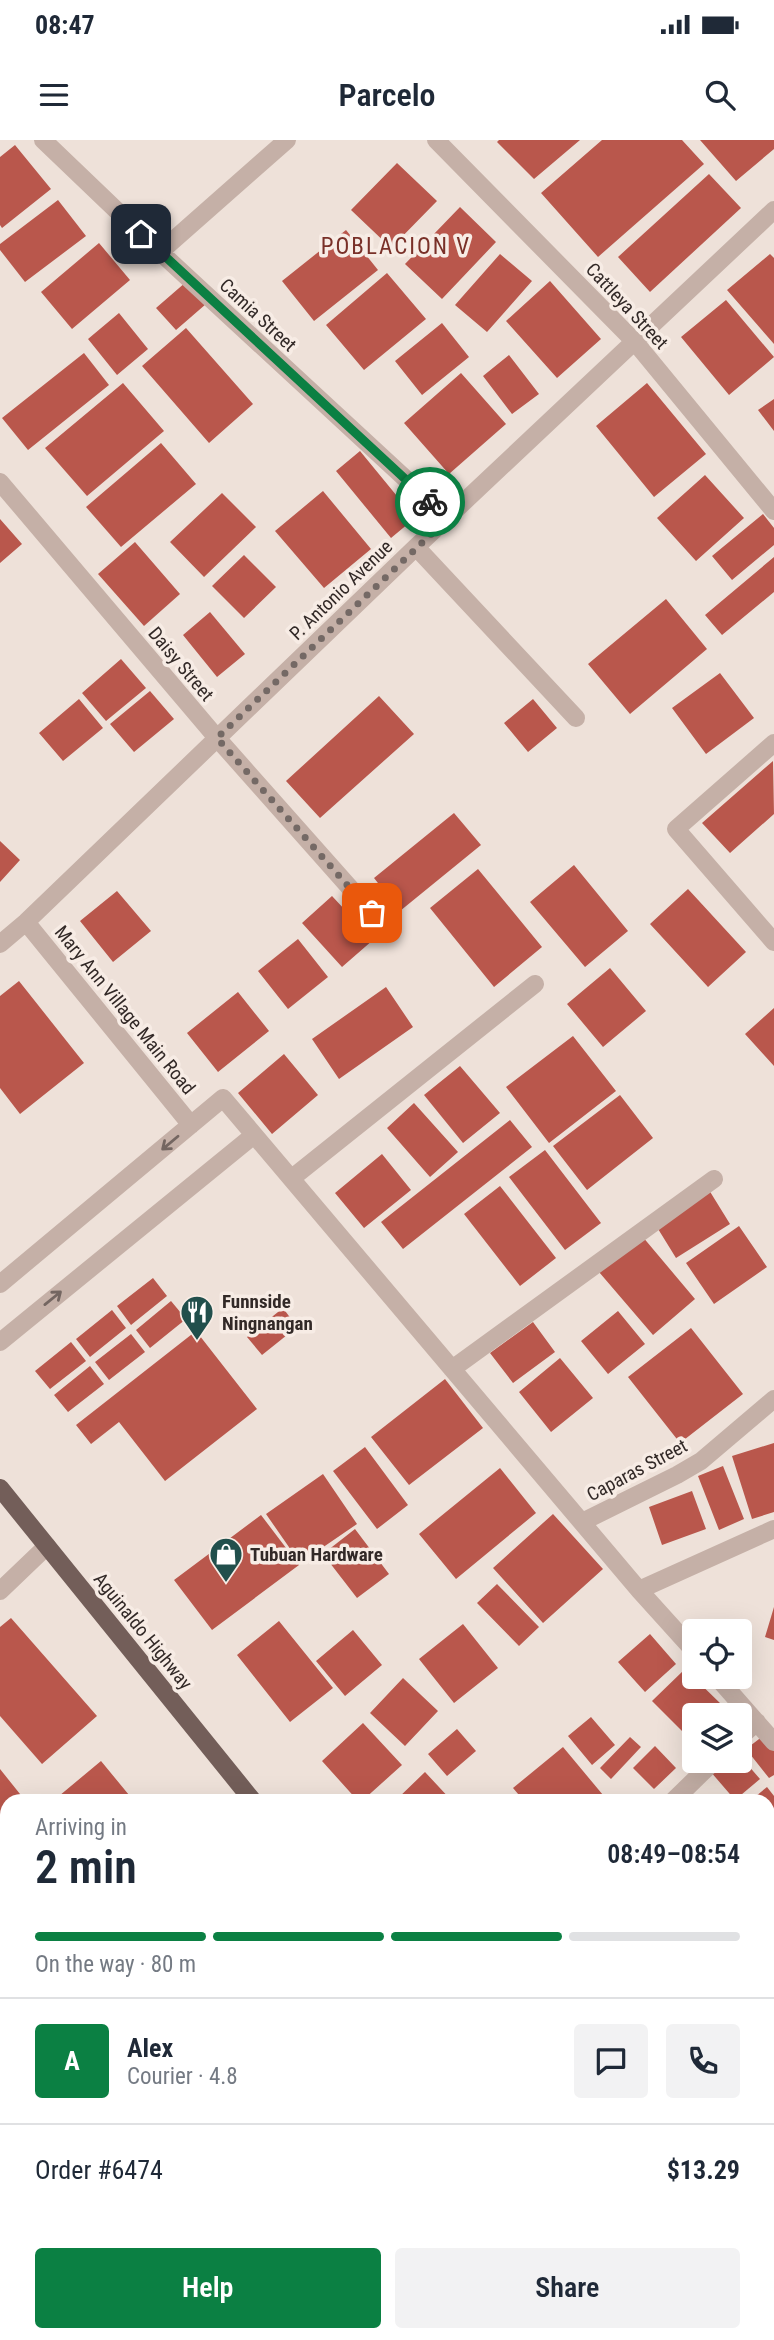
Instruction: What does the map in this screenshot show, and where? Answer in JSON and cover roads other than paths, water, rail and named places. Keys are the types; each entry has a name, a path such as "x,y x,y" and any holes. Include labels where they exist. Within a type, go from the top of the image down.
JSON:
{"main road":[{"name":"Aguinaldo Highway","path":"0,1488 247,1794"}],"street":[{"name":"Camia Street","path":"43,140 448,518"},
{"path":"160,252 287,140"},
{"name":"Cattleya Street","path":"436,140 635,342 774,512"},
{"name":"P. Antonio Avenue","path":"0,944 774,210"},
{"name":"Daisy Street","path":"0,482 217,738 390,933"},
{"path":"416,547 576,718"},
{"path":"772,935 676,829 774,743"},
{"name":"Mary Ann Village Main Road","path":"26,922 191,1125"},
{"path":"292,1178 535,984"},
{"path":"0,1284 223,1098 682,1638"},
{"path":"0,1342 254,1135"},
{"path":"452,1369 714,1179"},
{"name":"Caparas Street","path":"582,1522 701,1461 774,1399"},
{"path":"639,1590 774,1529"},
{"path":"0,1591 47,1546"},
{"path":"728,1689 774,1742"},
{"path":"752,1726 757,1722"},
{"path":"680,1794 702,1773"}],"place":[{"name":"Funnside Ningnangan","path":"197,1342"},
{"name":"Tubuan Hardware","path":"226,1584"}],"district":[{"name":"POBLACION V","path":"396,246"}]}
